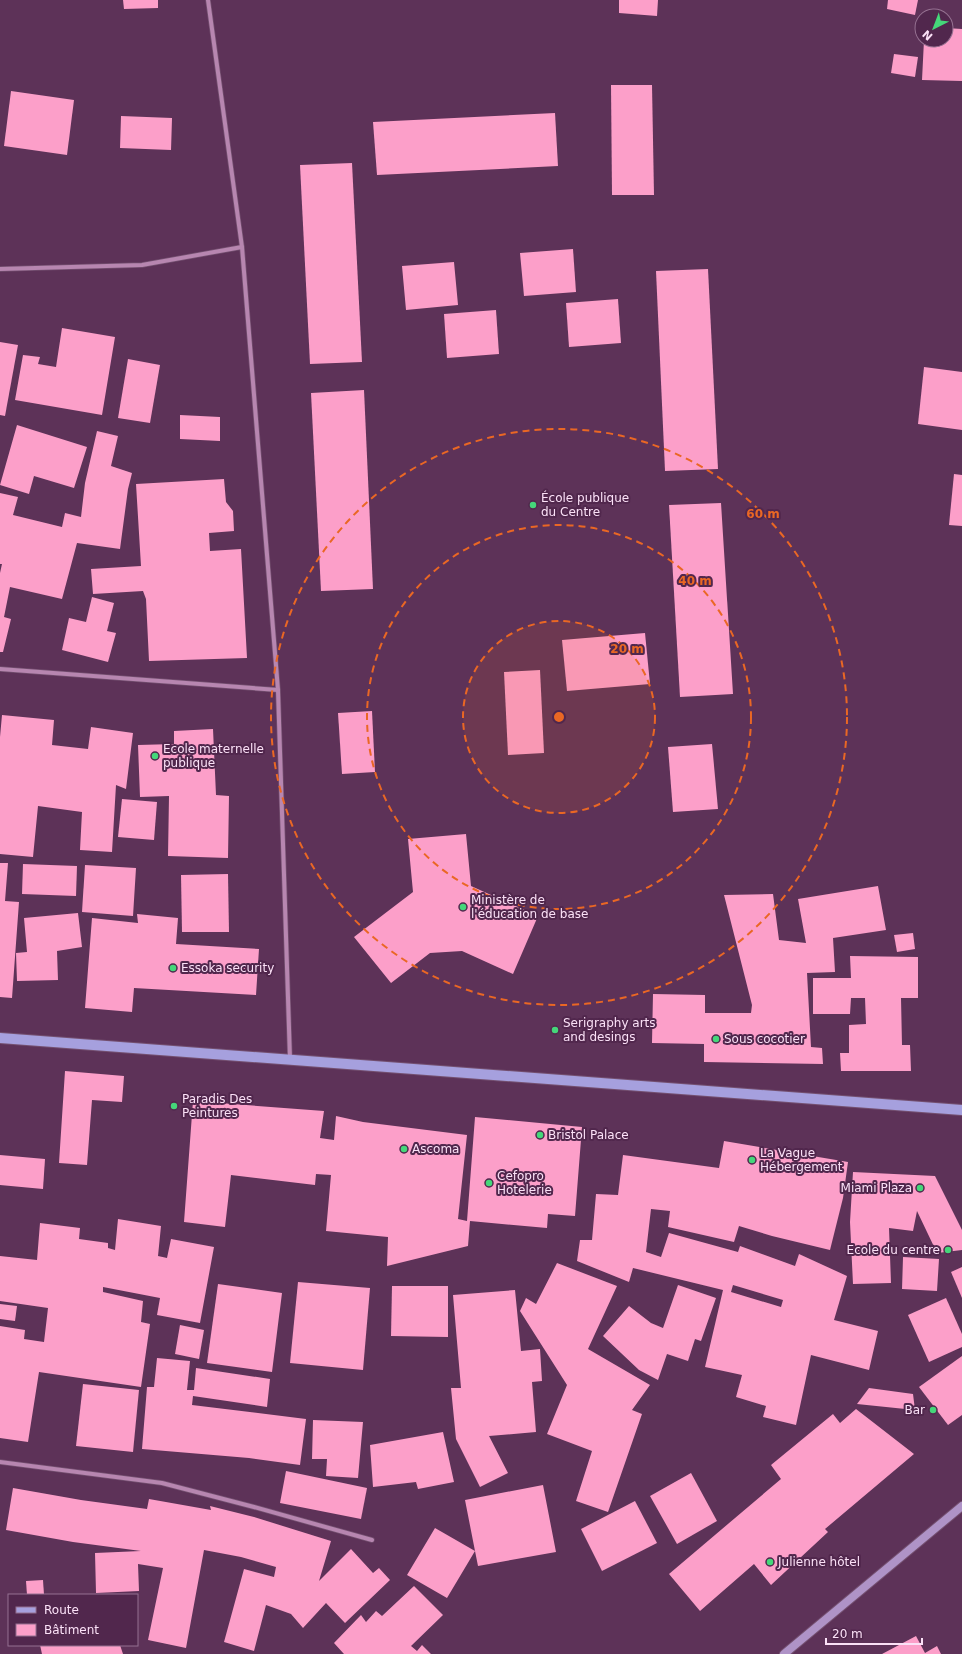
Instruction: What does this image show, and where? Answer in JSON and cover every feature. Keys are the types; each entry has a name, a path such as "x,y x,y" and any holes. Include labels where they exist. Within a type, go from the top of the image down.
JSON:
{"main road":[{"path":"0,1038 290,1058 962,1110"}],"street":[{"path":"208,0 242,247 278,690 290,1058"},
{"path":"0,269 142,265 242,247"},
{"path":"0,669 278,690"},
{"path":"0,1462 162,1483 372,1540"},
{"path":"784,1654 962,1506"}],"building":[{"path":"123,0 158,0 158,8 124,9"},
{"path":"619,0 658,0 657,16 619,13"},
{"path":"888,0 918,0 916,8 914,8 914,15 887,9"},
{"path":"954,28 962,29 962,81 922,80 924,48 954,48"},
{"path":"894,54 918,57 915,77 891,73"},
{"path":"611,85 652,85 654,195 612,195"},
{"path":"11,91 74,100 67,155 4,146"},
{"path":"555,113 558,166 377,175 373,122"},
{"path":"121,116 172,118 171,150 120,148"},
{"path":"352,163 362,362 310,364 300,165"},
{"path":"573,249 576,292 524,296 520,253"},
{"path":"454,262 458,305 406,310 402,266"},
{"path":"708,269 718,469 665,471 656,271"},
{"path":"618,299 621,343 569,347 566,303"},
{"path":"496,310 499,354 447,358 444,314"},
{"path":"62,328 115,337 102,415 15,400 23,355 40,357 38,364 56,367"},
{"path":"0,342 18,345 5,416 0,415"},
{"path":"128,359 160,365 150,423 118,418"},
{"path":"924,367 962,372 962,430 918,424"},
{"path":"364,390 373,589 321,591 311,393"},
{"path":"180,415 220,417 220,441 180,439"},
{"path":"17,425 87,447 74,488 34,476 29,494 0,485"},
{"path":"97,431 118,436 111,466 132,473 128,489 120,549 77,543 62,599 10,587 4,617 11,619 3,652 0,652 0,573 2,564 0,564 0,493 18,497 13,515 62,527 65,513 81,517 85,483"},
{"path":"954,474 962,475 962,526 949,525"},
{"path":"224,479 226,502 233,511 234,531 209,533 210,551 241,549 247,658 149,661 146,599 143,591 93,594 91,569 141,566 136,484"},
{"path":"721,503 733,694 680,697 669,505"},
{"path":"92,597 114,603 107,631 116,633 108,662 62,650 69,618 86,622"},
{"path":"645,633 650,684 567,691 562,640"},
{"path":"540,670 544,753 508,755 504,672"},
{"path":"372,711 375,772 342,774 338,713"},
{"path":"2,715 54,720 52,745 88,749 91,727 133,733 126,789 116,785 112,852 80,850 82,812 38,806 33,857 0,854 0,737"},
{"path":"213,729 216,795 229,796 228,858 168,856 169,796 140,797 138,745 174,744 174,731"},
{"path":"712,744 718,809 673,812 668,747"},
{"path":"122,799 157,802 154,840 118,837"},
{"path":"466,834 471,886 538,916 513,974 462,951 430,953 391,983 354,937 413,892 408,839"},
{"path":"0,863 8,863 5,901 19,902 12,998 0,997"},
{"path":"23,864 77,866 76,896 22,894"},
{"path":"85,865 136,868 133,916 82,912"},
{"path":"228,874 229,932 182,932 181,875"},
{"path":"878,886 886,930 833,938 835,972 807,973 811,1047 822,1048 823,1064 704,1062 704,1044 652,1043 653,994 705,995 705,1013 751,1013 752,1005 724,895 773,894 779,940 806,943 798,899"},
{"path":"78,913 82,947 57,951 58,980 17,981 16,953 27,952 24,918"},
{"path":"137,914 178,918 176,944 259,949 256,995 134,988 132,1012 85,1008 92,918 138,923"},
{"path":"913,933 915,949 897,952 894,935"},
{"path":"850,956 918,957 918,998 901,998 902,1045 910,1045 911,1071 841,1071 840,1053 849,1053 849,1025 866,1024 865,998 851,998 850,1014 813,1014 813,978 851,978"},
{"path":"65,1071 124,1076 122,1102 92,1100 87,1165 59,1163"},
{"path":"193,1101 324,1111 320,1138 334,1140 336,1116 363,1122 467,1135 458,1219 467,1221 475,1117 582,1127 575,1216 548,1214 547,1228 470,1221 468,1246 387,1266 388,1237 326,1231 331,1175 316,1174 315,1185 231,1175 225,1227 184,1222"},
{"path":"724,1141 848,1162 843,1198 830,1250 772,1236 739,1226 734,1242 668,1227 670,1211 651,1209 646,1252 661,1257 669,1233 738,1252 740,1246 795,1266 799,1254 847,1276 834,1320 878,1331 869,1370 811,1355 796,1425 763,1417 766,1406 736,1397 742,1375 705,1367 723,1290 633,1268 629,1282 577,1261 580,1240 592,1240 596,1194 618,1195 623,1155 719,1168","holes":["733,1285 783,1300 781,1307 731,1292"]},
{"path":"0,1155 45,1159 43,1189 0,1185"},
{"path":"853,1172 935,1176 962,1230 962,1250 937,1253 917,1211 913,1231 889,1228 891,1283 853,1284 850,1222"},
{"path":"118,1219 161,1226 158,1256 167,1258 171,1239 214,1247 200,1323 157,1315 160,1298 103,1287 103,1292 143,1301 141,1322 150,1324 141,1387 39,1372 28,1442 0,1438 0,1326 25,1330 24,1339 44,1342 48,1308 0,1301 0,1256 37,1260 40,1223 80,1228 79,1239 108,1243 108,1248 115,1250"},
{"path":"903,1257 939,1259 937,1291 902,1289"},
{"path":"557,1263 617,1286 588,1349 650,1385 632,1410 642,1414 608,1512 576,1501 592,1451 547,1434 567,1385 520,1311 526,1298 536,1304"},
{"path":"962,1267 962,1298 951,1272"},
{"path":"298,1282 370,1288 363,1370 290,1363"},
{"path":"218,1284 282,1293 272,1372 207,1363"},
{"path":"678,1285 716,1298 701,1341 695,1339 688,1361 667,1354 658,1380 639,1370 603,1336 629,1306 651,1323 663,1328"},
{"path":"392,1286 448,1286 448,1337 391,1336"},
{"path":"515,1290 521,1351 540,1349 542,1381 532,1382 536,1432 489,1436 508,1473 480,1487 456,1439 451,1388 461,1388 453,1295"},
{"path":"946,1298 962,1334 962,1347 929,1362 908,1315"},
{"path":"0,1304 17,1306 15,1321 0,1319"},
{"path":"180,1325 204,1330 199,1359 175,1354"},
{"path":"962,1356 962,1415 948,1425 919,1387"},
{"path":"157,1358 190,1361 187,1390 194,1390 196,1368 270,1379 267,1407 193,1396 192,1405 306,1419 300,1465 249,1458 142,1449 147,1387 154,1387"},
{"path":"83,1384 139,1390 133,1452 76,1446"},
{"path":"869,1388 913,1394 915,1410 857,1404"},
{"path":"856,1409 914,1454 825,1529 828,1532 771,1585 754,1564 700,1611 669,1574 781,1479 771,1465 833,1414 840,1423"},
{"path":"313,1420 363,1422 358,1478 326,1476 327,1459 312,1459"},
{"path":"443,1432 454,1482 418,1489 416,1482 373,1487 370,1445"},
{"path":"286,1471 367,1488 361,1519 280,1503"},
{"path":"691,1473 717,1521 677,1544 650,1496"},
{"path":"543,1485 556,1552 478,1566 465,1500"},
{"path":"13,1488 81,1500 147,1509 149,1499 211,1510 210,1506 254,1517 331,1541 319,1581 351,1549 373,1573 379,1568 390,1580 345,1623 326,1603 303,1628 291,1614 266,1605 254,1651 224,1642 244,1569 274,1577 276,1567 241,1557 204,1550 186,1648 148,1640 163,1568 138,1564 139,1591 96,1593 95,1553 141,1551 73,1542 6,1530"},
{"path":"635,1501 657,1543 602,1571 581,1529"},
{"path":"435,1528 475,1551 447,1598 407,1575"},
{"path":"43,1580 44,1594 27,1594 26,1581"},
{"path":"414,1586 443,1615 411,1646 417,1651 422,1645 431,1654 344,1654 334,1643 361,1615 366,1622 376,1611 382,1616"},
{"path":"916,1636 925,1653 937,1646 941,1654 882,1654"},
{"path":"40,1646 120,1646 123,1654 42,1654"}],"place":[{"name":"École publique du Centre","path":"533,505"},
{"name":"Ecole maternelle publique","path":"155,756"},
{"name":"Ministère de l'éducation de base","path":"463,907"},
{"name":"Essoka security","path":"173,968"},
{"name":"Serigraphy arts and desings","path":"555,1030"},
{"name":"Sous cocotier","path":"716,1039"},
{"name":"Paradis Des Peintures","path":"174,1106"},
{"name":"Bristol Palace","path":"540,1135"},
{"name":"Ascoma","path":"404,1149"},
{"name":"La Vague Hébergement","path":"752,1160"},
{"name":"Cefopro Hotelerie","path":"489,1183"},
{"name":"Miami Plaza","path":"920,1188"},
{"name":"Ecole du centre","path":"948,1250"},
{"name":"Bar","path":"933,1410"},
{"name":"Julienne hôtel","path":"770,1562"}]}
